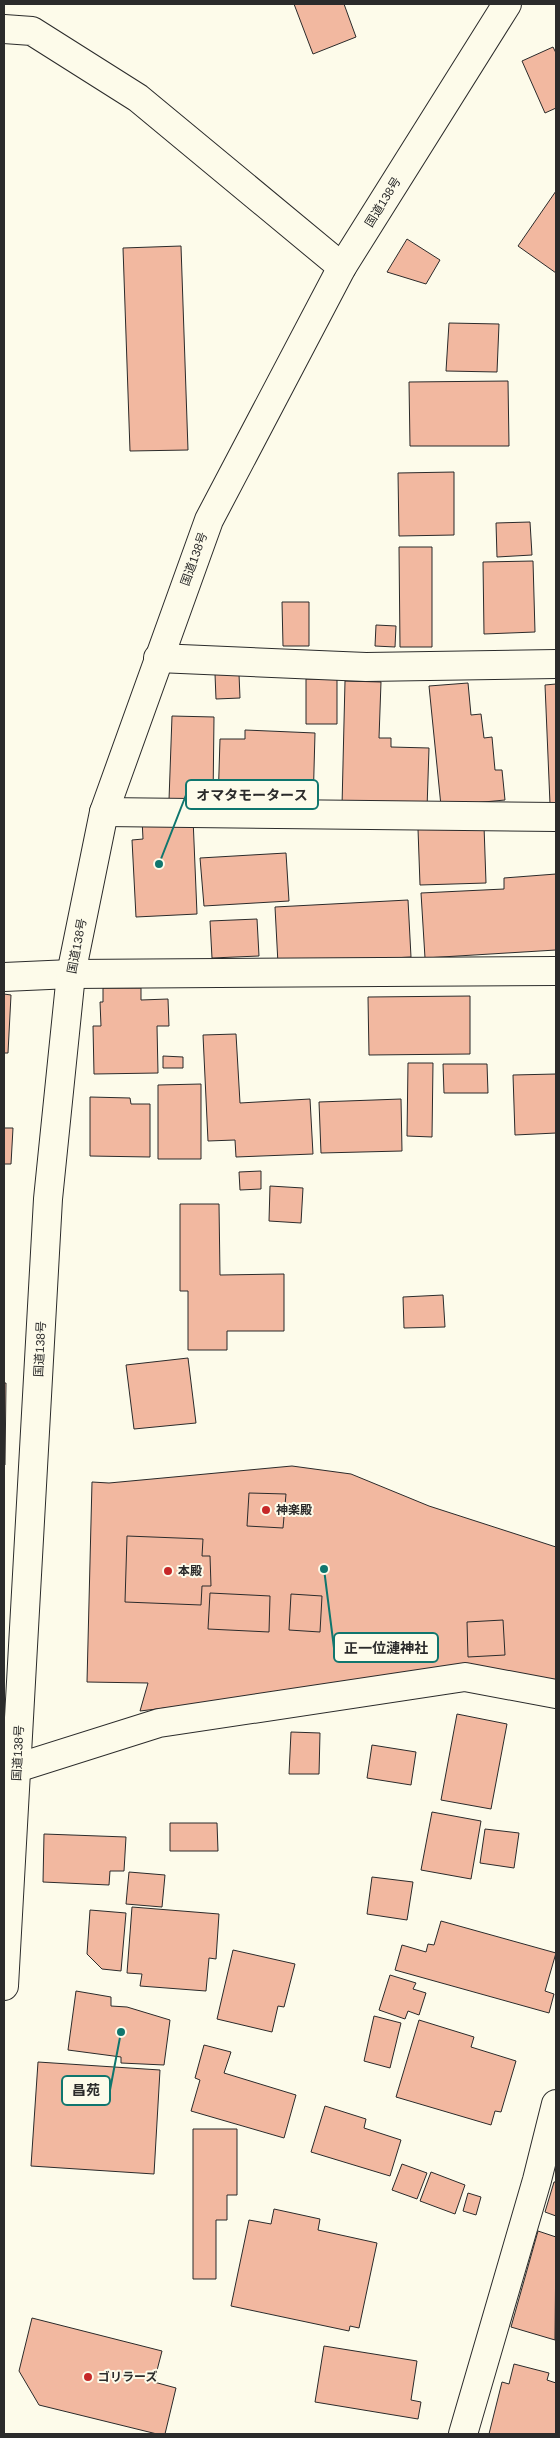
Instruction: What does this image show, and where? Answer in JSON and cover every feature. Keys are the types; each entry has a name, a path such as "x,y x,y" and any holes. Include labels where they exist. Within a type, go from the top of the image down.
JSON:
{"main road":[{"name":"国道138号","path":"4,1986 10,1770 48,1199 71,974 104,812 209,520 342,268 507,4"},
{"path":"4,29 32,31 138,98 342,268"},
{"path":"158,658 366,667 556,664"},
{"path":"104,812 556,817"},
{"path":"4,977 71,974 556,971"},
{"path":"10,1770 159,1724 465,1677 556,1694"},
{"path":"464,2434 534,2190 556,2104"}],"building":[{"path":"294,4 344,4 356,37 313,54"},
{"path":"553,47 556,53 556,108 545,113 522,61"},
{"path":"556,191 556,273 518,246"},
{"path":"407,239 440,260 426,284 387,272"},
{"path":"181,246 188,450 130,451 123,248"},
{"path":"449,323 499,324 497,372 446,371"},
{"path":"508,381 509,446 410,446 409,382"},
{"path":"454,472 454,535 399,536 398,473"},
{"path":"530,522 532,555 497,557 496,523"},
{"path":"399,547 432,547 432,647 400,647"},
{"path":"533,561 535,632 484,634 483,562"},
{"path":"282,602 309,602 309,646 283,646"},
{"path":"376,625 396,626 395,647 375,646"},
{"path":"215,674 239,674 240,698 216,699"},
{"path":"306,679 337,679 337,724 306,724"},
{"path":"345,681 381,682 379,738 391,738 391,747 429,748 427,809 342,806"},
{"path":"468,683 471,715 481,714 484,738 492,737 495,770 502,770 505,800 441,806 429,686"},
{"path":"556,684 556,804 550,804 545,685"},
{"path":"172,716 214,717 213,801 169,800"},
{"path":"245,730 315,733 313,807 218,804 220,739 245,739"},
{"path":"193,818 197,914 136,917 132,840 143,839 142,819"},
{"path":"484,826 486,883 420,885 418,829"},
{"path":"286,853 289,901 204,906 200,858"},
{"path":"556,874 556,950 425,958 421,893 504,889 504,878"},
{"path":"408,900 411,957 278,964 275,907"},
{"path":"257,919 259,956 212,958 210,921"},
{"path":"103,988 141,988 141,1000 168,999 169,1026 157,1026 158,1073 94,1074 93,1026 101,1026 100,1002 103,1002"},
{"path":"4,994 11,995 8,1053 4,1053"},
{"path":"470,996 470,1054 369,1055 368,997"},
{"path":"236,1034 240,1103 310,1099 313,1154 236,1157 235,1140 208,1141 203,1035"},
{"path":"163,1056 183,1057 183,1068 163,1068"},
{"path":"408,1063 433,1063 432,1137 407,1136"},
{"path":"443,1064 487,1064 488,1093 444,1093"},
{"path":"556,1074 556,1133 515,1135 513,1075"},
{"path":"201,1084 201,1159 158,1159 158,1085"},
{"path":"90,1097 130,1098 131,1104 150,1104 150,1157 90,1156"},
{"path":"401,1099 402,1151 321,1153 319,1102"},
{"path":"4,1128 13,1128 11,1164 4,1164"},
{"path":"261,1171 261,1189 240,1190 239,1172"},
{"path":"270,1186 303,1188 301,1223 269,1221"},
{"path":"180,1204 219,1204 220,1275 284,1274 284,1331 227,1331 227,1350 188,1350 188,1291 180,1291"},
{"path":"443,1295 445,1327 404,1328 403,1297"},
{"path":"188,1358 196,1423 134,1429 126,1365"},
{"path":"4,1383 6,1383 5,1465 4,1464"},
{"path":"292,1466 351,1474 429,1506 556,1547 556,1683 190,1705 140,1711 148,1683 87,1682 92,1482 109,1483"},
{"name":"神楽殿","path":"249,1493 286,1494 283,1528 247,1526"},
{"name":"本殿","path":"127,1536 203,1539 202,1556 210,1556 211,1586 202,1586 201,1605 125,1602"},
{"path":"210,1593 270,1596 269,1632 208,1629"},
{"path":"291,1594 322,1596 320,1632 289,1630"},
{"path":"503,1620 505,1655 468,1657 467,1622"},
{"path":"457,1714 507,1724 491,1809 441,1800"},
{"path":"291,1732 320,1733 319,1774 289,1774"},
{"path":"372,1745 416,1752 411,1785 367,1778"},
{"path":"432,1812 481,1821 471,1879 421,1870"},
{"path":"170,1823 217,1823 218,1851 170,1851"},
{"path":"485,1829 519,1833 514,1868 480,1863"},
{"path":"44,1834 126,1837 124,1871 110,1871 109,1885 43,1882"},
{"path":"129,1872 165,1875 162,1907 126,1904"},
{"path":"372,1877 413,1882 407,1920 367,1914"},
{"path":"132,1907 219,1914 216,1959 209,1958 206,1991 140,1986 142,1974 127,1973"},
{"path":"90,1910 126,1913 121,1971 102,1969 87,1954"},
{"path":"441,1921 556,1953 545,1991 554,1994 549,2013 395,1970 402,1945 426,1952 428,1944 434,1945"},
{"path":"233,1950 295,1964 284,2007 278,2006 272,2032 217,2019"},
{"path":"390,1975 416,1983 413,1989 426,1993 419,2015 408,2011 405,2019 379,2010"},
{"path":"76,1991 111,1997 111,2006 127,2007 170,2020 164,2065 121,2063 121,2057 68,2050"},
{"path":"374,2016 401,2023 390,2068 364,2061"},
{"path":"419,2020 474,2037 471,2047 516,2061 501,2112 495,2111 491,2125 396,2097"},
{"path":"204,2045 231,2052 224,2073 296,2095 284,2138 191,2111 200,2080 195,2078"},
{"path":"38,2062 160,2070 154,2174 31,2166"},
{"path":"325,2106 366,2119 364,2128 401,2140 390,2176 311,2152"},
{"path":"193,2129 237,2129 237,2195 227,2195 227,2220 216,2220 216,2279 193,2279"},
{"path":"402,2164 427,2173 417,2199 392,2190"},
{"path":"431,2172 465,2185 455,2214 420,2201"},
{"path":"554,2182 556,2182 556,2216 545,2212"},
{"path":"468,2193 481,2197 476,2215 463,2211"},
{"path":"274,2209 320,2219 318,2230 377,2243 359,2328 350,2326 349,2331 231,2306 249,2220 271,2224"},
{"path":"538,2231 556,2237 555,2340 511,2327"},
{"path":"32,2318 162,2351 154,2382 176,2388 165,2434 157,2434 39,2405 19,2371"},
{"path":"324,2346 417,2361 411,2400 421,2402 418,2419 315,2402"},
{"path":"514,2364 549,2373 547,2380 556,2383 556,2434 489,2434 502,2382 509,2384"}],"place":[{"name":"オマタモータース","path":"159,864"},
{"name":"神楽殿","path":"266,1510"},
{"name":"正一位漣神社","path":"324,1569"},
{"name":"本殿","path":"168,1571"},
{"name":"昌苑","path":"121,2032"},
{"name":"ゴリラーズ","path":"88,2377"}]}
